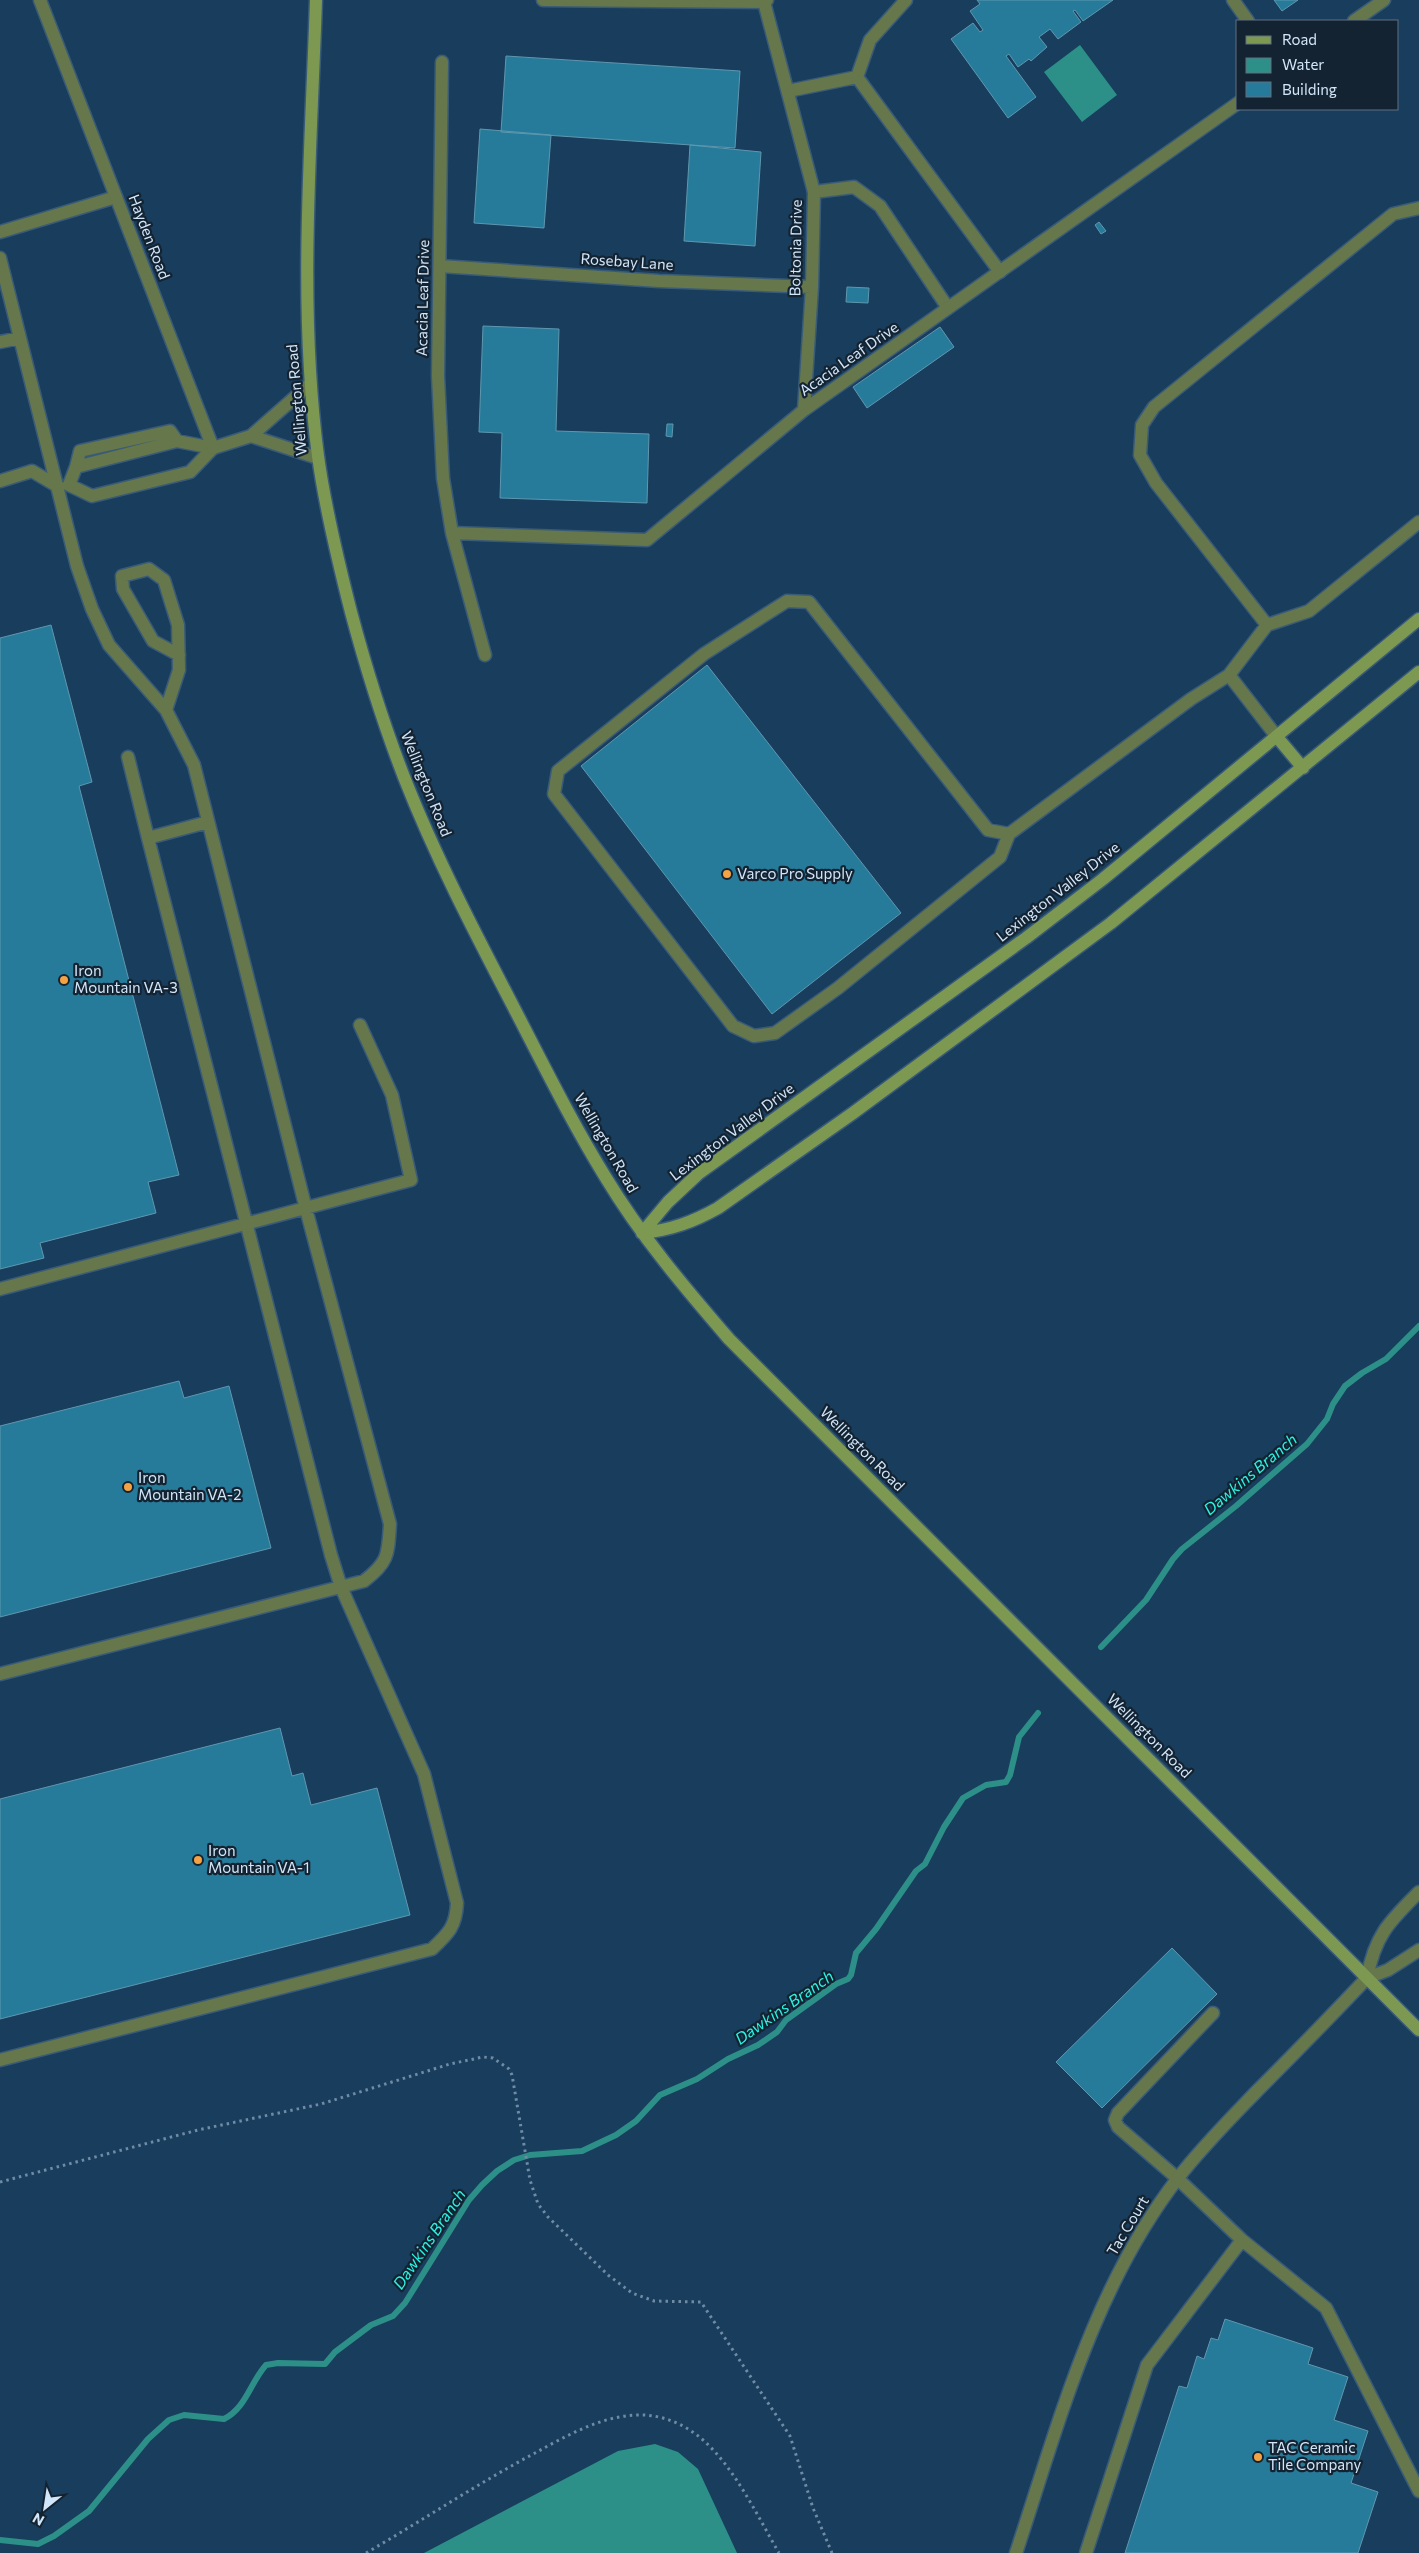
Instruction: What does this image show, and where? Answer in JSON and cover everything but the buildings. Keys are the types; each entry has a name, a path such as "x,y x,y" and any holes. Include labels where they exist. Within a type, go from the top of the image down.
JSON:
{"main road":[{"name":"Wellington Road","path":"316,0 307,281 310,384 318,458 334,542 374,693 408,788 449,880 550,1077 606,1179 642,1233 682,1285 729,1339 1419,2030"},
{"name":"Lexington Valley Drive","path":"642,1233 668,1202 698,1174 1026,938 1277,737 1419,619"},
{"path":"642,1233 669,1230 695,1222 755,1182 1036,980 1119,917 1419,672"},
{"path":"1277,737 1303,768"}],"street":[{"name":"Hayden Road","path":"40,0 213,448"},
{"path":"543,0 765,1"},
{"path":"856,77 870,40 906,0"},
{"path":"1233,0 1247,20"},
{"path":"1355,20 1384,0"},
{"name":"Boltonia Drive","path":"765,1 814,192 812,288 804,410"},
{"name":"Acacia Leaf Drive","path":"442,62 438,376 443,478 452,533 485,655"},
{"path":"788,91 856,77"},
{"path":"856,77 1000,272"},
{"name":"Acacia Leaf Drive","path":"452,533 647,540 804,410 1236,105"},
{"path":"814,192 854,186 880,206 948,308"},
{"path":"0,232 116,197"},
{"path":"1267,625 1156,483 1140,455 1142,425 1154,407 1393,214 1419,208"},
{"path":"0,258 20,338 63,486 77,566 92,609 109,645 166,710 194,765 306,1209 390,1524 388,1555 381,1568 364,1581 0,1674"},
{"name":"Rosebay Lane","path":"440,266 659,281 812,288"},
{"path":"0,342 20,338"},
{"path":"0,481 32,471 63,486 92,496 190,472 213,448 251,436 310,384"},
{"path":"251,436 318,458"},
{"path":"63,486 76,467 178,441 213,448"},
{"path":"1009,834 988,830 809,602 787,601 704,654 558,772 554,794 733,1026 754,1036 775,1032 838,988 1000,857 1009,834 1191,699 1230,675 1267,625 1309,611 1419,522"},
{"path":"166,710 180,670 178,625 164,580 149,569 122,576 124,590 152,641 179,655"},
{"path":"1230,675 1277,737"},
{"path":"0,2060 432,1949 448,1934 456,1920 457,1903 424,1774 341,1587 246,1225 128,757"},
{"path":"148,838 208,822"},
{"path":"0,1289 411,1180 392,1094 360,1025"},
{"path":"1368,1978 1377,1941 1388,1923 1419,1892"},
{"path":"1368,1978 1388,1970 1419,1950"},
{"name":"Tac Court","path":"1016,2553 1083,2348 1104,2301 1135,2242 1177,2178 1211,2138 1368,1978"},
{"path":"1213,2013 1118,2113 1115,2120 1118,2127 1177,2178 1242,2240 1326,2308 1419,2491"},
{"path":"1086,2553 1147,2365 1242,2240"}],"path":[{"path":"0,2182 198,2130 321,2104 450,2064 483,2057 494,2058 501,2062 512,2075 527,2168 533,2192 548,2218 621,2287 643,2299 701,2302 790,2436 813,2508 832,2553"},
{"path":"366,2553 491,2476 546,2447 597,2423 637,2414 668,2419 703,2440 715,2453 748,2500 779,2553"}],"water":[{"path":"1080,45 1117,95 1082,122 1044,72"},
{"path":"655,2444 678,2452 698,2469 737,2553 424,2553 618,2451"}],"waterway":[{"name":"Dawkins Branch","path":"1101,1647 1146,1600 1173,1559 1182,1549 1236,1506 1307,1444 1327,1419 1333,1404 1345,1386 1362,1373 1386,1359 1419,1326"},
{"name":"Dawkins Branch","path":"0,2540 38,2544 54,2536 89,2511 148,2439 169,2420 184,2415 224,2419 243,2402 266,2365 278,2363 325,2364 335,2352 371,2325 393,2316 405,2303 469,2200 497,2171 514,2160 530,2155 582,2151 616,2135 636,2121 660,2095 697,2079 728,2059 758,2045 777,2032 786,2020 836,1984 848,1979 851,1975 856,1953 876,1929 916,1871 925,1864 944,1827 963,1798 986,1785 1006,1782 1010,1775 1019,1737 1038,1713"}],"place":[{"name":"Varco Pro Supply","path":"727,874"},
{"name":"Iron Mountain VA-3","path":"64,980"},
{"name":"Iron Mountain VA-2","path":"128,1487"},
{"name":"Iron Mountain VA-1","path":"198,1860"},
{"name":"TAC Ceramic Tile Company","path":"1258,2457"}]}
